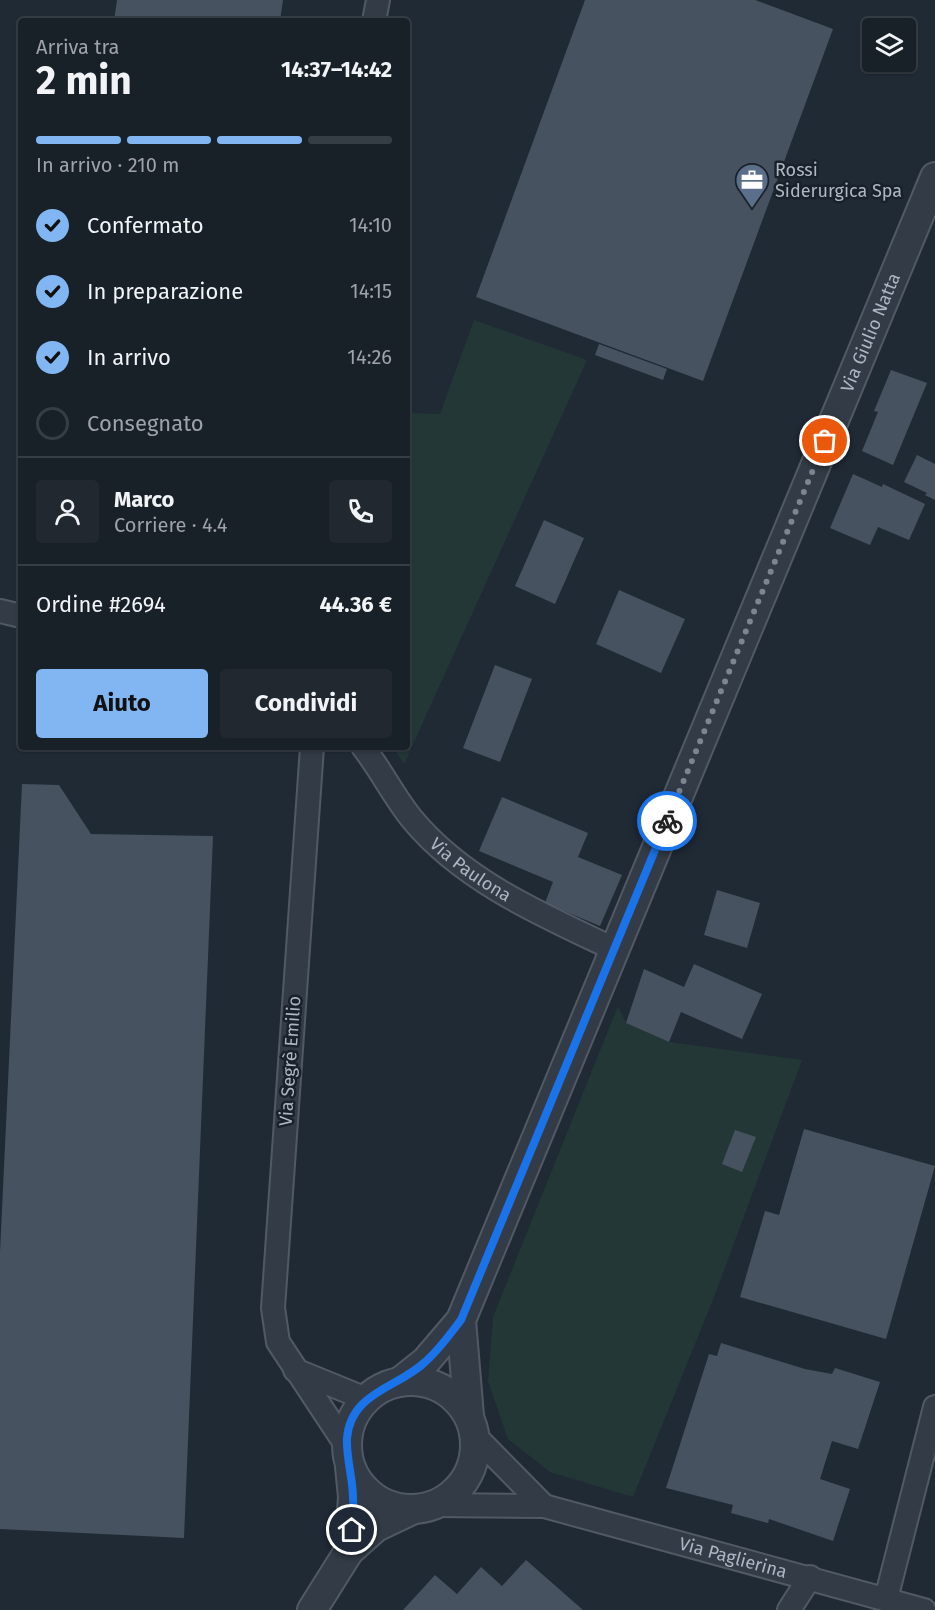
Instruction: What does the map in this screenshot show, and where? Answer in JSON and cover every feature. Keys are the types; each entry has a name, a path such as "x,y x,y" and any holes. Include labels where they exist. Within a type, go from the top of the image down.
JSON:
{"street":[{"path":"375,18 378,0"},
{"name":"Via Giulio Natta","path":"401,1381 426,1361 461,1320 935,177"},
{"path":"0,611 18,615"},
{"name":"Via Segrè Emilio","path":"312,750 273,1308 278,1342 348,1454"},
{"name":"Via Paulona","path":"365,750 412,820 464,868 523,905 614,949"},
{"name":"Via Giulio Natta","path":"461,1320 472,1426"},
{"path":"295,1371 366,1399"},
{"path":"349,1551 353,1497 347,1437 354,1416 366,1399 382,1387 401,1381 422,1381 441,1388 457,1400 472,1426 544,1506"},
{"path":"886,1599 935,1407"},
{"path":"312,1610 349,1551 376,1527 455,1493 468,1475 475,1456 472,1426"},
{"path":"348,1454 357,1480 372,1496 392,1507 425,1507"},
{"name":"Via Paglierina","path":"425,1507 544,1506 924,1610"},
{"path":"789,1610 810,1577"}],"green space":[{"path":"474,320 587,360 404,764 395,750 410,750 410,413 440,414"},
{"path":"618,1006 626,1023 669,1042 802,1060 714,1297 633,1497 550,1472 508,1439 488,1381 493,1317"}],"building":[{"path":"117,0 283,0 280,18 114,18"},
{"path":"585,0 755,0 833,29 703,381 476,297"},
{"path":"599,344 667,369 663,380 595,355"},
{"path":"891,370 927,383 893,465 862,451 878,412 874,411"},
{"path":"917,455 935,464 935,500 925,495 927,493 904,482"},
{"path":"853,474 882,487 883,484 925,504 909,540 878,527 870,545 830,528"},
{"path":"544,520 584,538 555,604 515,586"},
{"path":"619,590 685,619 661,673 596,644"},
{"path":"495,665 532,679 500,762 463,748"},
{"path":"22,784 59,785 91,834 213,836 184,1538 0,1529 0,1252"},
{"path":"502,797 588,833 578,857 622,875 600,926 545,903 553,882 479,851"},
{"path":"717,890 760,903 747,948 704,935"},
{"path":"694,964 762,994 742,1039 681,1012 669,1042 626,1023 644,969 684,987"},
{"path":"804,1129 935,1166 886,1339 740,1297 765,1211 779,1215"},
{"path":"735,1130 756,1137 742,1172 722,1164"},
{"path":"721,1343 805,1369 832,1374 835,1368 880,1382 858,1449 832,1441 820,1479 850,1489 833,1541 769,1519 768,1523 731,1513 733,1505 666,1488 709,1354 717,1356"},
{"path":"526,1560 583,1610 403,1610 435,1575 457,1594 481,1567 502,1586"}],"way so far":[{"path":"667,821 825,441"}],"place":[{"name":"Rossi Siderurgica Spa","path":"752,209"}],"route":[{"path":"352,1530 353,1497 347,1437 354,1416 366,1399 382,1387 401,1381 426,1361 461,1320 667,821"}]}
